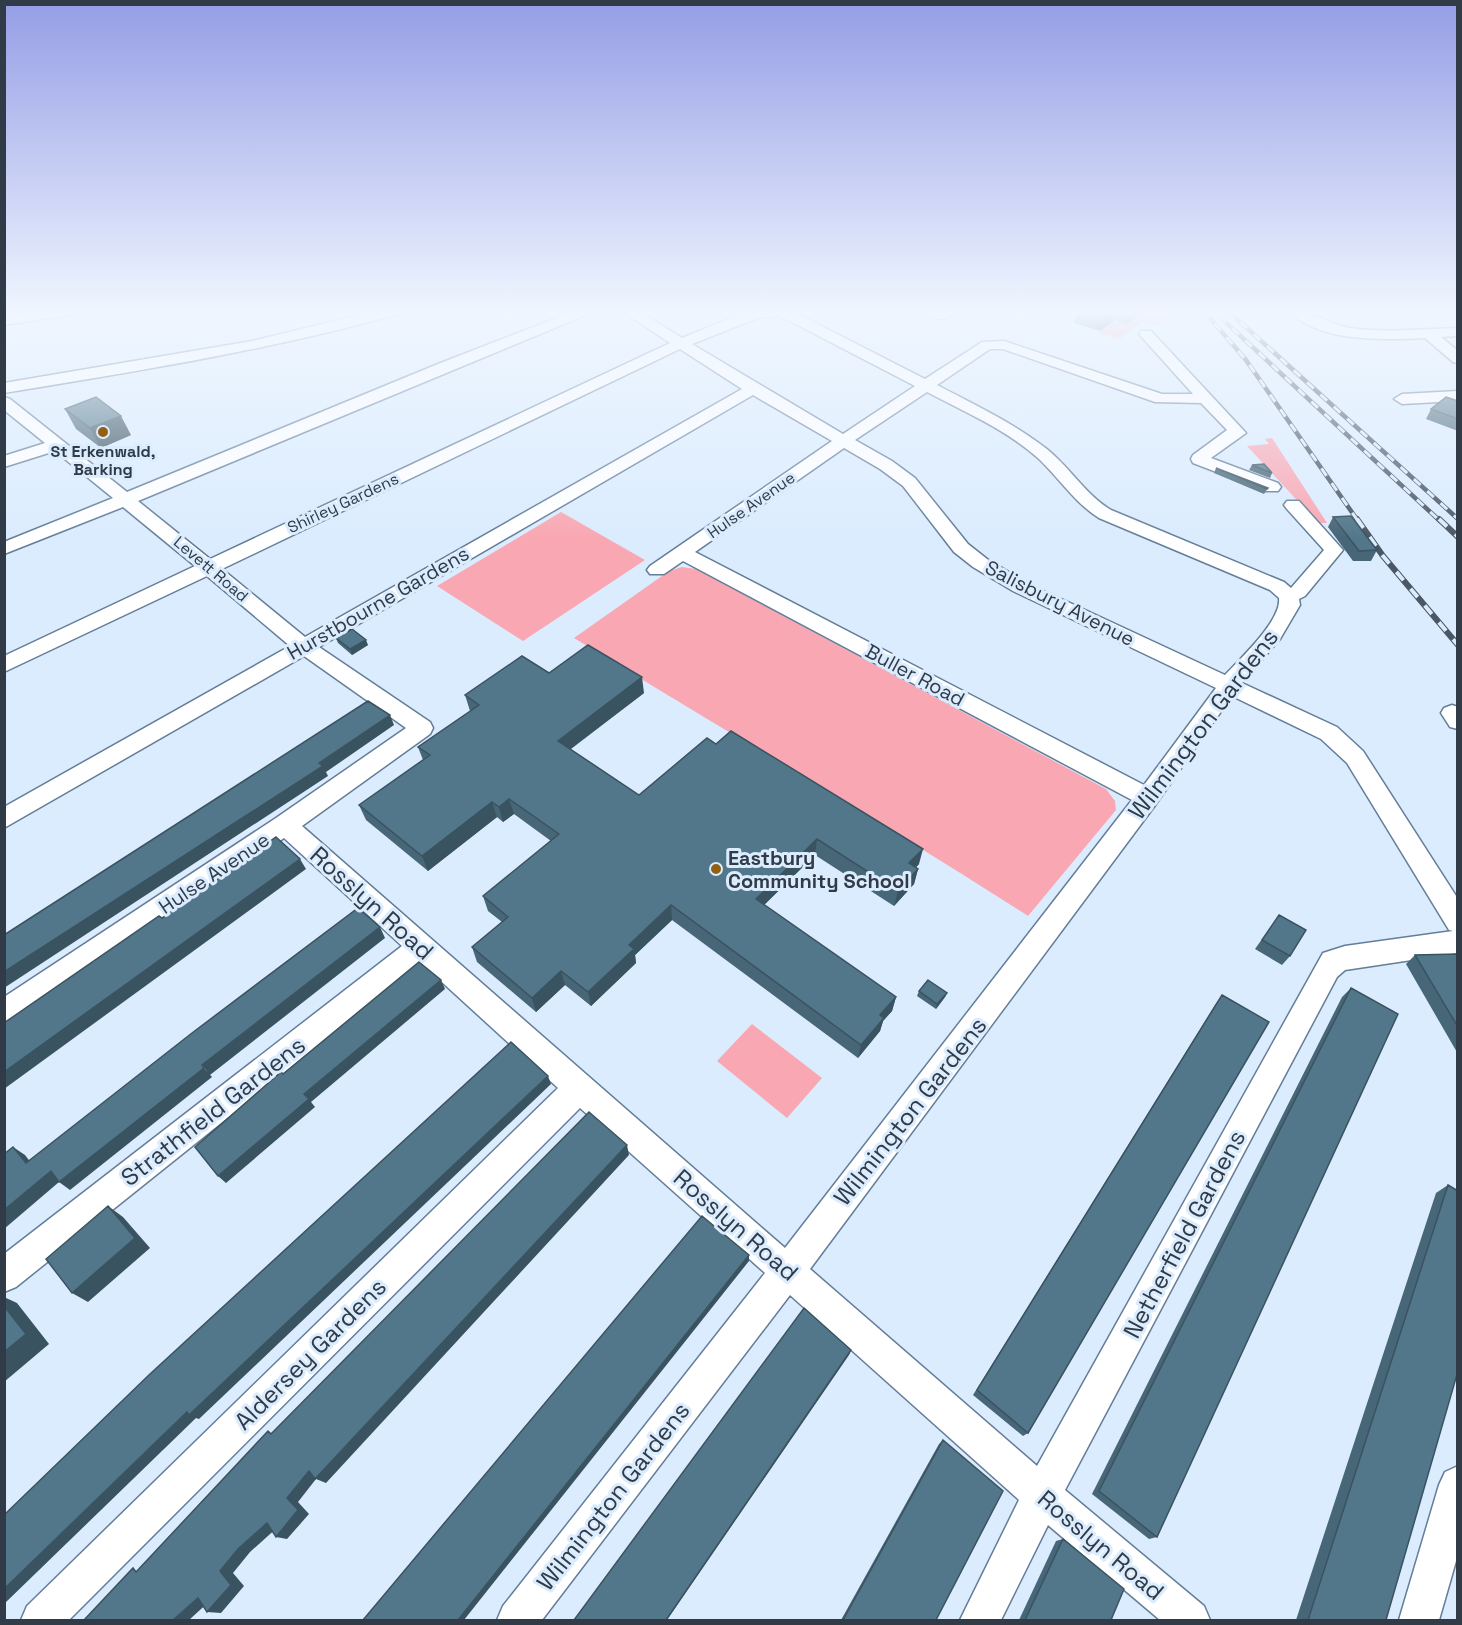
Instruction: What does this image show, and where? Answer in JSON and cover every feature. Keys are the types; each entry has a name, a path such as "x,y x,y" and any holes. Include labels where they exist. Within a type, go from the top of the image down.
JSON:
{"street":[{"path":"4,549 127,500 398,386"},
{"name":"Shirley Gardens","path":"4,665 592,386"},
{"name":"Salisbury Avenue","path":"748,386 870,454 909,482 962,548 980,563 1020,587 1329,733 1355,757 1458,922"},
{"name":"Hulse Avenue","path":"657,570 925,386"},
{"path":"928,386 1020,436 1045,456 1092,506 1105,514 1277,586 1288,596 1298,592 1334,550 1293,505"},
{"name":"Hulse Avenue","path":"1123,386 1161,399 1204,398"},
{"path":"1193,386 1238,433 1232,434 1199,459 1272,487"},
{"name":"Hurstbourne Gardens","path":"4,819 753,389"},
{"path":"1402,399 1458,396"},
{"path":"1440,397 1458,403"},
{"name":"Levett Road","path":"4,402 127,500 303,646 422,728"},
{"path":"4,462 57,445"},
{"name":"Buller Road","path":"682,553 1148,798"},
{"name":"Wilmington Gardens","path":"517,1620 906,1118 1148,798 1229,685 1273,634 1290,605 1288,596"},
{"name":"Hulse Avenue","path":"4,1013 285,825 422,728"},
{"name":"Rosslyn Road","path":"285,825 1042,1496 1190,1620"},
{"name":"Netherfield Gardens","path":"980,1620 1042,1496 1327,969 1333,961 1345,958 1458,942"},
{"name":"Strathfield Gardens","path":"4,1275 421,947"},
{"name":"Aldersey Gardens","path":"41,1620 579,1088"},
{"path":"1419,1620 1458,1485"}],"shaded area":[{"path":"1272,438 1327,523 1318,523 1247,446 1269,444 1265,439"},
{"path":"561,512 645,560 523,641 437,586"},
{"path":"682,567 696,569 1106,789 1115,801 1116,810 1028,916 859,810 574,638 669,571"},
{"path":"752,1024 822,1078 787,1118 717,1061"}],"building":[{"path":"96,397 121,416 90,428 65,409"},
{"path":"1446,397 1458,401 1458,419 1431,409"},
{"path":"1264,464 1272,473 1252,465"},
{"path":"1216,468 1268,488 1267,489"},
{"path":"1351,516 1377,550 1359,551 1333,517"},
{"path":"352,629 366,640 350,649 336,638"},
{"path":"588,645 642,677 558,741 639,795 707,738 716,744 731,731 923,849 909,863 918,869 898,891 817,839 756,899 896,997 880,1015 884,1018 861,1045 671,905 629,945 634,949 588,992 561,971 532,998 472,947 508,917 483,896 559,834 509,799 499,807 492,802 422,856 359,805 430,755 418,747 479,705 465,695 522,656 549,673"},
{"path":"368,701 390,715 319,763 323,766 4,972 4,935"},
{"path":"276,837 300,859 4,1072 4,1023 159,916 162,918"},
{"path":"358,908 380,927 202,1065 204,1068 59,1182 51,1171 4,1210 4,1154 13,1147 26,1163 192,1033"},
{"path":"1279,915 1306,930 1290,956 1262,940"},
{"path":"1458,954 1458,1027 1415,955"},
{"path":"419,962 441,980 304,1094 309,1099 218,1176 195,1147 281,1072 283,1074"},
{"path":"928,980 947,993 937,1004 919,991"},
{"path":"1351,988 1398,1014 1157,1537 1099,1491"},
{"path":"1222,995 1269,1022 1028,1433 977,1390"},
{"path":"511,1042 548,1076 189,1415 187,1412 4,1589 4,1515 150,1374"},
{"path":"589,1112 627,1145 315,1479 309,1471 287,1498 298,1510 276,1537 267,1523 238,1549 220,1571 231,1585 207,1612 198,1598 173,1620 84,1620 133,1568 136,1572 268,1431 271,1434"},
{"path":"1448,1185 1458,1191 1458,1371 1386,1620 1308,1620"},
{"path":"108,1206 135,1238 72,1293 46,1259"},
{"path":"702,1216 749,1255 458,1620 363,1620"},
{"path":"4,1306 26,1334 4,1352"},
{"path":"804,1308 851,1350 666,1620 574,1620"},
{"path":"943,1440 1003,1491 936,1620 843,1620"},
{"path":"1063,1539 1124,1589 1111,1620 1025,1620"}],"railway":[{"path":"1264,386 1358,521"},
{"path":"1294,386 1440,521"},
{"path":"1311,386 1458,519"},
{"path":"1357,519 1383,556 1458,645"},
{"path":"1439,519 1458,537"}],"place":[{"name":"St Erkenwald, Barking","path":"103,432"},
{"name":"Eastbury Community School","path":"716,869"}]}
